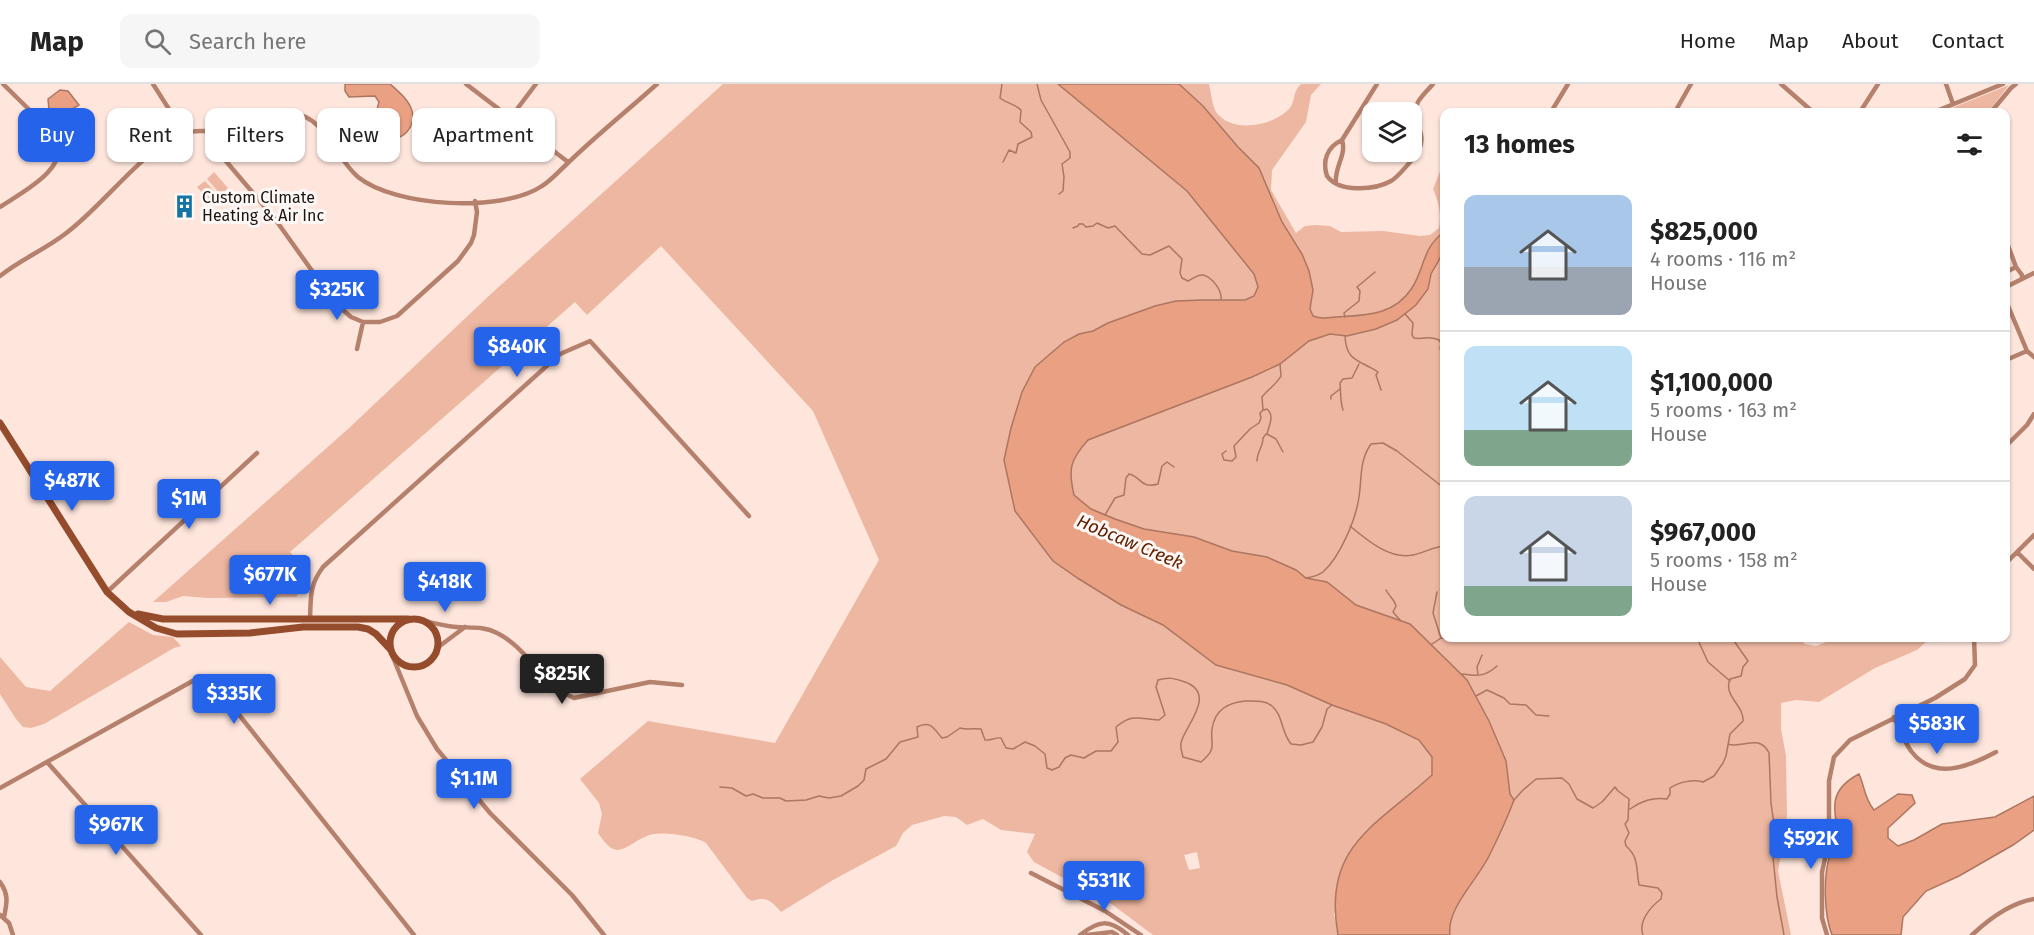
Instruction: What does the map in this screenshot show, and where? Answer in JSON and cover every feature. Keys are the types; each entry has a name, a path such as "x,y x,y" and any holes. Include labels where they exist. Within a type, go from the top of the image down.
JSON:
{"main road":[{"path":"0,423 107,592 129,612 156,628 177,634 250,633 292,628 358,627 376,634 405,666 419,667 429,662 437,648 435,632 424,621 163,619 129,612"},
{"path":"391,653 389,642 392,633 396,626 408,620"}],"street":[{"path":"0,207 48,173 59,156 60,146 56,136 3,84"},
{"path":"153,84 168,108"},
{"path":"466,84 499,108"},
{"path":"518,108 536,84"},
{"path":"305,119 321,129 358,177 373,186 415,200 497,201 541,187 657,84"},
{"path":"1377,84 1342,140 1330,149 1324,165 1327,176 1341,187 1362,189 1392,181 1419,152 1423,137 1415,115 1418,102 1433,84"},
{"path":"1553,108 1568,84"},
{"path":"1677,108 1690,84"},
{"path":"1781,84 1808,108"},
{"path":"1863,108 1878,84"},
{"path":"1946,84 1953,104"},
{"path":"1944,108 2003,84"},
{"path":"1994,108 2016,84"},
{"path":"1336,183 1337,168 1345,148 1342,140"},
{"path":"555,152 568,162"},
{"path":"0,276 64,236 143,162"},
{"path":"227,162 275,219 334,303 351,317 363,322 380,322 397,316 458,261 474,235 477,212 475,201"},
{"path":"2010,251 2016,267 2022,272 2022,279"},
{"path":"2010,270 2016,267"},
{"path":"2010,285 2034,273"},
{"path":"2010,311 2027,351 2034,357"},
{"path":"357,349 363,322"},
{"path":"310,619 314,579 323,567 560,354 590,340 749,516"},
{"path":"2010,358 2027,351"},
{"path":"2010,442 2027,425 2034,414"},
{"path":"107,592 257,453"},
{"path":"2010,559 2034,535"},
{"path":"2016,552 2034,569"},
{"path":"424,621 454,627 479,627 496,632 511,642 553,686 574,698 650,682 682,686"},
{"path":"437,648 465,627"},
{"path":"1827,935 1822,918 1822,872 1829,841 1829,781 1834,757 1850,740 1935,698 1970,674 1974,665 1974,642"},
{"path":"391,653 417,716 437,749 490,813 572,895 604,935"},
{"path":"0,788 198,678 209,677 414,935"},
{"path":"1894,717 1909,748 1923,764 1941,768 1957,768 1996,752"},
{"path":"47,762 201,935"},
{"path":"1031,873 1105,911 1141,935"},
{"path":"0,882 7,892 8,901 2,916 11,926 13,935"},
{"path":"1972,935 2006,909 2034,899"},
{"path":"1080,935 1098,923 1108,923 1128,935"},
{"path":"1087,935 1112,932 1117,935"}],"shaded area":[{"path":"723,84 1058,84 1187,191 1254,274 1258,287 1254,296 1245,300 1176,301 1155,306 1108,323 1093,331 1079,334 1064,342 1035,366 1022,392 1015,511 1053,561 1121,605 1163,625 1216,665 1287,685 1332,705 1386,724 1419,740 1432,757 1432,775 1404,800 1334,914 1338,935 1153,935 1113,905 1034,862 1027,852 1035,834 1001,830 983,819 967,825 956,817 944,816 912,825 903,833 896,846 833,880 781,912 768,900 752,901 747,898 706,843 701,840 677,835 653,834 621,850 611,848 605,842 598,833 602,814 599,803 580,779 648,721 775,743 879,560 813,411 661,246 587,315 575,302 290,552 304,569 297,597 183,596 166,602 153,602 348,429 493,292","holes":["1197,852 1200,868 1189,870 1184,855"]},
{"path":"1179,84 1209,84 1216,112 1223,119 1232,123 1252,125 1273,120 1282,115 1293,103 1296,90 1301,84 1321,84 1311,95 1306,122 1272,170 1271,190 1296,233 1305,226 1315,225 1330,226 1341,232 1383,231 1420,236 1430,235 1439,228 1440,218 1440,235 1428,251 1416,281 1405,297 1388,309 1378,312 1324,318 1313,316 1310,309 1313,290 1302,254 1282,222 1259,168 1203,106"},
{"path":"2009,85 1991,108 1952,108"},
{"path":"1440,171 1440,218 1437,199 1433,189"},
{"path":"214,172 228,188 221,195 207,179"},
{"path":"205,181 219,196 211,203 197,187"},
{"path":"1440,258 1440,642 1803,642 1816,646 1826,642 1926,642 1917,650 1875,668 1819,702 1796,700 1781,703 1781,729 1786,756 1787,816 1778,871 1791,935 1450,935 1448,926 1510,794 1506,761 1489,721 1467,680 1410,624 1356,605 1327,582 1306,578 1296,570 1267,557 1232,551 1194,537 1144,529 1091,509 1074,495 1071,478 1072,465 1088,440 1280,364 1309,341 1330,334 1347,336 1416,305 1428,289 1431,274"},
{"path":"129,622 153,635 173,637 181,646 44,724 31,728 23,727 0,694 0,657 26,687 50,691"}],"water":[{"path":"345,84 390,84 411,107 412,122 407,132 400,136 400,108 377,108 379,102 375,96 349,97 345,91"},
{"name":"Hobcaw Creek","path":"1058,84 1179,84 1203,106 1259,168 1282,222 1302,254 1309,271 1313,290 1310,309 1313,316 1325,318 1368,314 1397,304 1412,288 1428,251 1440,235 1440,258 1431,274 1428,289 1416,305 1397,320 1376,329 1347,336 1330,334 1309,341 1280,364 1252,377 1088,440 1074,459 1071,478 1074,495 1091,509 1144,529 1194,537 1232,551 1267,557 1296,570 1306,578 1327,582 1356,605 1410,624 1467,680 1489,721 1506,761 1510,794 1514,800 1489,856 1453,915 1450,935 1338,935 1335,905 1338,880 1346,859 1373,825 1432,775 1432,757 1419,740 1386,724 1332,705 1287,685 1216,665 1163,625 1121,605 1053,561 1015,511 1004,460 1022,392 1035,367 1064,342 1079,334 1093,331 1108,323 1155,306 1176,301 1245,300 1254,296 1258,287 1254,274 1187,191"},
{"path":"60,90 68,91 79,105 74,108 49,108 48,99"},
{"path":"1859,774 1866,797 1874,810 1898,794 1912,795 1915,803 1888,828 1888,838 1898,846 1942,824 1995,817 2034,796 2034,830 2013,845 1959,876 1926,891 1903,917 1901,935 1832,935 1827,917 1825,884 1830,855 1840,839 1835,801 1842,787"}],"waterway":[{"path":"1002,84 1000,98 1021,110 1020,122 1031,132 1032,137 1018,144 1016,153 1009,150 1003,162"},
{"path":"1037,84 1041,100 1070,152 1070,158 1062,164 1063,191 1059,194"},
{"path":"1073,228 1079,224 1086,227 1097,223 1108,228 1115,226 1142,254 1150,255 1169,246 1182,259 1180,273 1182,278 1188,281 1199,275 1206,276 1218,288 1221,299"},
{"path":"1345,317 1344,313 1359,301 1360,291 1357,287 1375,272"},
{"path":"1405,314 1413,323 1414,338 1431,338 1440,342"},
{"path":"1345,336 1351,356 1378,372 1376,375 1381,390"},
{"path":"1226,451 1222,454 1224,460 1232,461 1236,457 1234,446 1259,423 1260,413 1263,410 1262,397 1281,376 1280,364"},
{"path":"1343,410 1340,383 1343,379 1352,378 1359,364"},
{"path":"1331,399 1331,396 1340,389"},
{"path":"1264,410 1267,409 1271,418 1267,434 1276,439 1283,452"},
{"path":"1257,461 1266,434"},
{"path":"1306,578 1323,572 1346,537 1357,506 1363,463 1371,444 1383,443 1397,451 1440,485"},
{"name":"Hobcaw Creek","path":"1105,515 1115,498 1124,495 1126,478 1129,474 1144,484 1152,485 1158,484 1162,466 1167,462 1174,467"},
{"path":"1350,526 1379,548 1396,555 1413,555 1440,547"},
{"path":"1386,590 1396,606 1393,612 1400,620"},
{"path":"1437,592 1433,613 1440,635"},
{"path":"1432,644 1440,639"},
{"path":"1699,642 1708,662 1730,681"},
{"path":"1630,809 1647,800 1667,799 1670,788 1678,784 1691,781 1703,782 1714,776 1723,763 1730,734 1743,721 1740,710 1731,696 1729,685 1730,679 1741,676 1743,667 1748,661 1735,642"},
{"path":"1478,675 1477,667 1482,655"},
{"path":"1462,674 1481,675 1497,666"},
{"path":"720,787 732,788 746,796 753,794 763,798 780,798 786,801 806,800 819,796 829,798 841,796 858,786 864,780 866,769 886,759 900,742 918,737 917,727 926,724 932,726 942,738 960,728 981,729 985,740 1001,738 1006,748 1013,749 1025,742 1045,754 1047,768 1052,770 1059,767 1065,758 1071,755 1084,758 1096,751 1111,751 1118,742 1116,727 1127,720 1132,718 1159,720 1165,715 1156,687 1158,680 1165,678 1185,682 1194,687 1199,694 1196,711 1183,736 1181,747 1183,757 1201,762 1211,750 1212,729 1216,716 1228,705 1245,701 1260,701 1269,704 1276,710 1291,744 1301,745 1313,742 1322,727 1327,709 1332,705"},
{"path":"1476,696 1487,690 1504,698 1510,704 1526,705 1536,715 1549,716"},
{"path":"1728,744 1756,743 1765,747 1769,753 1775,832 1772,847 1777,897 1784,935"},
{"path":"1514,800 1536,779 1562,778 1569,784 1577,799 1593,808 1602,802 1615,787 1629,799 1628,820 1625,824 1629,833 1625,841 1635,859 1639,885 1658,888 1662,893 1661,899 1649,910 1644,920 1643,935"}],"place":[{"name":"Custom Climate Heating & Air Inc","path":"184,206"}]}
